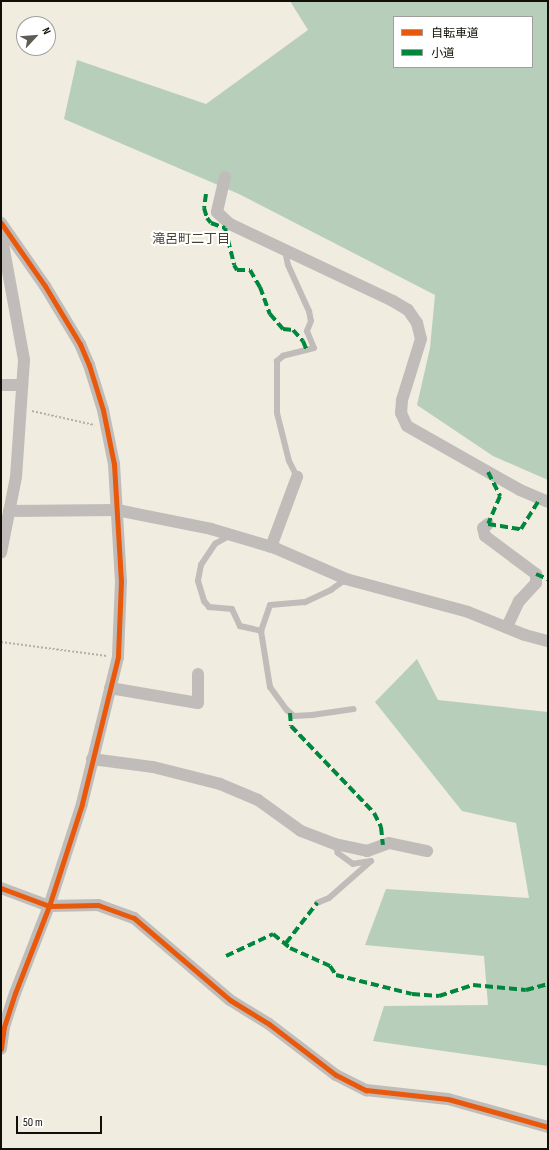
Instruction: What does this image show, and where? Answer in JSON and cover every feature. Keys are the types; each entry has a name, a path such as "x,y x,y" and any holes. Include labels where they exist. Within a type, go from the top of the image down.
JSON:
{"street":[{"path":"225,177 217,212 230,224 393,301 408,310 417,324 422,339 401,413 407,426 520,490 548,502"},
{"path":"1,223 45,286 80,344 89,365 107,428 114,464 121,581 118,657 82,804 49,906 14,993 4,1027 1,1049"},
{"path":"1,233 24,360 16,477 1,553"},
{"path":"1,385 22,385"},
{"path":"271,547 297,477"},
{"path":"9,511 117,510 231,535 271,547 346,578 468,612 507,628 548,641"},
{"path":"488,524 483,528 485,536 536,574 536,584 519,601 507,628"},
{"path":"110,688 198,703 198,674"},
{"path":"92,759 153,768 220,784 258,800 301,831 335,844 367,851 389,843 427,851"},
{"path":"1,888 49,906 98,905 134,918 230,1000 269,1024 336,1075 366,1090 448,1099 548,1127"}],"lane":[{"path":"285,250 288,265 309,310 311,321 307,331 314,348 283,356 277,361 277,413 289,461 297,477"},
{"path":"231,535 215,544 200,565 198,581 202,594 209,607 232,609 240,626 261,631"},
{"path":"346,578 331,590 305,602 270,605 261,631 270,687 287,710 294,716 354,709"},
{"path":"316,903 329,898 371,861 353,864 338,853 335,844"}],"path":[{"path":"20,408 107,428"},
{"path":"1,642 118,657"}],"green space":[{"path":"290,1 548,1 548,480 493,456 417,405 430,348 435,295 239,194 64,119 77,60 206,104 308,30"},
{"path":"417,659 438,700 548,712 548,1066 373,1041 384,1006 488,1005 484,956 365,945 386,889 529,898 516,823 462,811 375,702"}],"marked path":[{"path":"206,194 204,208 207,218 211,223 225,228 234,265 237,270 250,270 260,287 270,314 283,329 293,330 303,341 307,351"},
{"path":"488,472 500,496 488,524 521,529 540,499"},
{"path":"536,574 548,579"},
{"path":"290,713 291,726 374,813 381,827 383,845"},
{"path":"286,943 317,903"},
{"path":"226,956 273,934 290,948 330,966 336,975 412,994 439,996 473,985 526,990 548,984"}],"cycle path":[{"path":"1,223 45,286 80,344 89,365 103,410 114,464 121,581 118,657 82,804 49,906 15,993 4,1027 1,1049"},
{"path":"1,888 49,906 98,905 134,918 230,1000 269,1024 336,1075 366,1090 448,1099 548,1127"}],"district":[{"name":"滝呂町二丁目","path":"191,239"}]}
